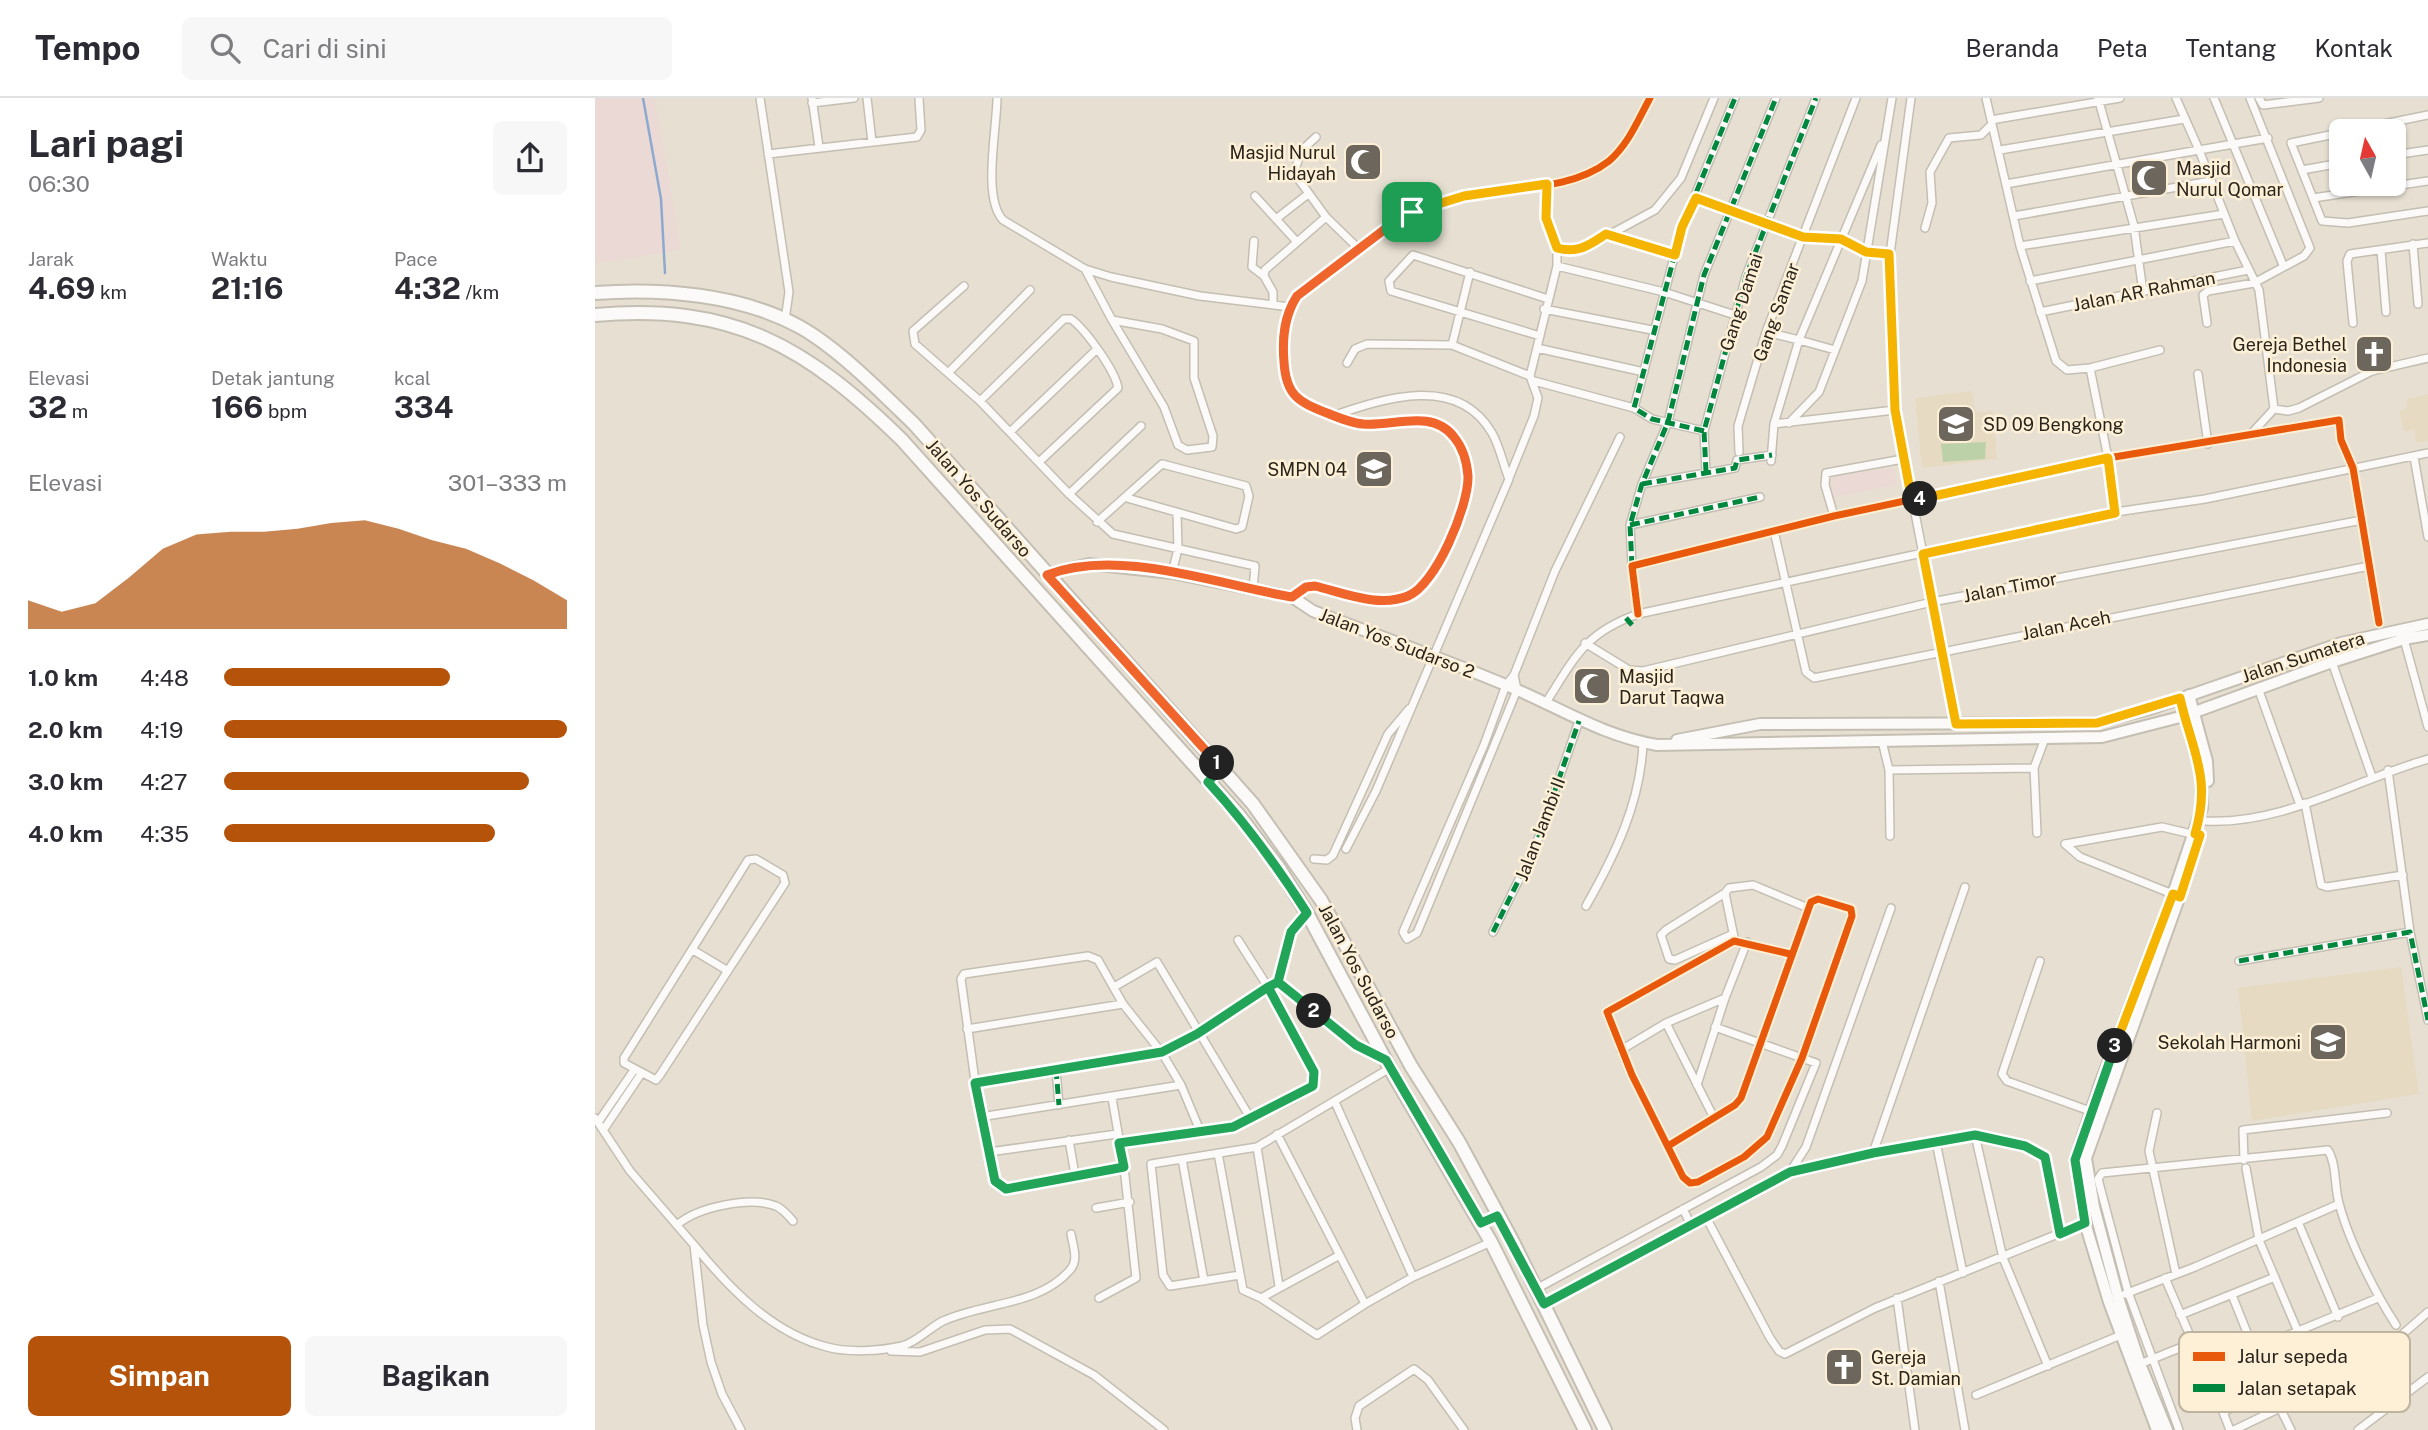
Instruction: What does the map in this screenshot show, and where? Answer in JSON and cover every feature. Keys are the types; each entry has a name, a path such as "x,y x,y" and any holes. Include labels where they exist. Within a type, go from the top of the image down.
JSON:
{"main road":[{"name":"Jalan Yos Sudarso","path":"595,293 628,291 703,298 748,307 801,327 872,383 915,425 1221,768 1287,850 1321,900 1411,1066 1459,1142 1544,1304 1605,1430"},
{"path":"701,317 703,298"},
{"name":"Jalan Yos Sudarso","path":"595,315 629,312 701,317 748,329 815,365 859,398 911,450 1238,814 1273,860 1307,913 1388,1064 1481,1223 1585,1430"},
{"name":"Jalan Yos Sudarso 2","path":"1047,575 1089,564 1173,573 1292,597 1313,611 1506,685 1579,721 1643,743 1657,745 2044,741 2102,737 2189,714"},
{"name":"Jalan Sumatera","path":"2184,696 2341,643 2428,624"},
{"name":"Jalan Sumatera","path":"2189,714 2332,662 2403,639 2428,635"},
{"path":"2167,1430 2140,1364 2086,1158 2197,835 2203,787 2184,696"},
{"name":"Jalan Yos Sudarso 2","path":"1657,745 1759,724 2097,723 2184,696"},
{"path":"2189,714 2207,761 2209,794 2205,821 2197,835"},
{"path":"1895,723 1895,741"},
{"path":"1208,782 1221,768"},
{"path":"1273,860 1287,850"},
{"path":"2157,1430 2085,1223 2075,1160 2090,1111 2177,895"},
{"path":"1481,1223 1497,1216"},
{"path":"1511,1285 1529,1276"}],"street":[{"path":"759,98 789,292 785,321"},
{"path":"819,147 812,101 854,98"},
{"path":"867,98 872,142"},
{"path":"768,154 920,135 919,98"},
{"path":"997,98 993,181 998,215 1085,269 1200,296 1290,307"},
{"path":"1292,597 1311,586 1377,601 1397,600 1416,592 1438,569 1468,486 1463,452 1448,431 1422,421 1399,419 1387,423 1362,424 1304,405 1288,386 1283,336 1290,307 1313,283 1397,220 1440,202 1579,177 1608,161 1629,138 1650,98"},
{"path":"1557,248 1568,251 1583,249 1606,234 1635,224 1665,200 1687,165 1705,114 1714,98"},
{"path":"1634,408 1652,330 1682,227 1735,98"},
{"path":"1638,614 1630,525 1642,484 1668,422 1704,275 1776,98"},
{"name":"Gang Damai","path":"1706,472 1704,431 1735,315 1747,276 1816,98"},
{"name":"Gang Samar","path":"1739,452 1738,426 1766,332 1856,98"},
{"path":"1789,423 1819,392 1862,281 1892,98"},
{"path":"1911,98 1889,254 1895,410 1956,724"},
{"path":"1986,98 2020,246 2059,366 2071,370 2090,368 2160,349"},
{"path":"1925,228 1932,203 1930,172 1949,138 1982,135 1991,122 2120,98"},
{"path":"2176,98 2263,305 2274,409 2251,435"},
{"path":"2214,98 2283,265"},
{"path":"2207,323 2203,295 2254,283 2307,254 2311,245 2250,98"},
{"path":"2259,98 2263,105 2319,98"},
{"path":"2098,100 2134,226 2143,292"},
{"path":"2428,115 2293,141 2292,149 2319,218 2325,223 2428,211"},
{"path":"2000,150 2185,119"},
{"path":"1642,484 1735,468 1737,460 1771,458 1773,424 1799,341 1885,135"},
{"path":"1316,137 1301,151 1294,173 1326,217 1360,250"},
{"path":"2006,184 2268,138"},
{"path":"2406,153 2428,150"},
{"path":"2302,170 2329,165"},
{"path":"2014,216 2211,181"},
{"path":"2313,198 2428,181"},
{"path":"1346,849 1376,791 1534,416 1538,398 1532,379 1544,309 1557,266 1557,248 1546,218 1547,184"},
{"path":"1276,219 1308,194"},
{"path":"1255,197 1297,242"},
{"path":"1696,198 1803,237 1841,239 1866,252 1889,254"},
{"path":"2020,246 2224,214"},
{"path":"1264,276 1265,270 1326,217"},
{"path":"1606,234 1675,255"},
{"path":"1254,241 1252,267 1264,276 1273,292 1273,304"},
{"path":"2030,281 2139,257 2235,241"},
{"path":"2353,323 2348,257 2354,253 2428,243"},
{"path":"2413,244 2418,304"},
{"path":"2381,250 2386,312"},
{"path":"1540,336 1391,291 1389,281 1413,255 1548,299"},
{"path":"1557,266 1664,292 1735,315"},
{"path":"1085,269 1112,320 1164,407 1178,445 1187,450 1212,447 1213,436 1194,378 1194,341 1162,329 1112,320"},
{"name":"Jalan AR Rahman","path":"2040,312 2248,270"},
{"path":"1452,345 1470,272"},
{"path":"964,286 912,336 915,344 979,401 1097,522 1114,534 1255,566 1253,590"},
{"path":"949,373 1030,290"},
{"path":"1544,309 1652,330"},
{"path":"979,401 1064,319 1071,319 1082,328 1112,373 1118,385 1117,391 1039,462"},
{"path":"1766,332 1835,350"},
{"path":"1347,363 1355,349 1367,344 1396,342 1430,346 1452,345 1532,379 1634,408 1652,419 1704,431"},
{"path":"1537,348 1644,372"},
{"path":"1010,432 1096,350"},
{"path":"2274,409 2288,411 2299,408 2372,372 2428,358"},
{"path":"2090,368 2108,458 2115,513"},
{"path":"2198,374 2208,444"},
{"path":"1334,416 1392,398 1423,394 1441,397 1481,419 1495,440 1509,479"},
{"path":"1773,424 1895,410"},
{"path":"1632,566 1834,516 2108,458 2208,444 2339,420 2341,440 2353,468 2379,623"},
{"path":"1069,494 1141,426"},
{"path":"1514,675 1517,690 1417,933 1406,939 1403,932 1484,745 1506,685 1514,675 1556,571 1621,437"},
{"path":"1545,704 1585,643 1597,633 1638,614 2115,513 2205,499 2428,453"},
{"path":"2414,457 2427,517 2428,537"},
{"path":"1834,516 1825,485 1826,472 1903,459"},
{"path":"1097,522 1162,464 1248,489 1243,522 1239,529 1127,498"},
{"path":"1630,525 1761,497"},
{"path":"1173,573 1178,549 1177,513"},
{"name":"Jalan Timor","path":"1585,643 1636,672 1932,602 2362,520"},
{"name":"Jalan Aceh","path":"1774,531 1806,672 1814,678 1940,650 2369,566"},
{"path":"2403,639 2428,727"},
{"path":"2332,662 2372,777"},
{"path":"2257,688 2303,804 2321,885 2327,887 2403,876"},
{"path":"1314,859 1327,860 1333,855 1388,734 1409,708"},
{"name":"Jalan Jambi II","path":"1493,932 1536,845 1579,721"},
{"path":"1882,741 1889,770 1890,836"},
{"path":"2037,832 2034,768 2044,741"},
{"path":"1586,906 1604,875 1633,806 1642,775 1643,743"},
{"path":"2205,821 2244,820 2303,804 2388,770 2428,759"},
{"path":"1889,770 2034,768"},
{"path":"2388,770 2410,932 2428,1020"},
{"path":"2177,895 2080,858 2065,844 2162,827 2197,835"},
{"path":"756,859 783,875 785,883 728,971 658,1078 650,1079 624,1063 624,1058 693,950 748,860 756,859"},
{"path":"1790,954 1734,937 1675,960 1668,959 1660,939 1666,930 1729,888 1753,885 1808,908"},
{"path":"1873,1153 1965,887"},
{"path":"1725,893 1734,937"},
{"path":"1668,1146 1741,1098 1758,1043 1811,902 1818,899 1848,907 1852,911 1802,1058 1767,1137 1758,1147 1693,1183 1683,1177 1621,1050 1607,1012 1734,937"},
{"path":"1790,1172 1806,1146 1891,908"},
{"path":"975,1083 1162,1052 1197,1034 1278,982 1291,932 1307,913"},
{"path":"2239,961 2410,932"},
{"path":"1119,1143 1233,1127 1315,1083 1314,1072 1268,987 1238,940"},
{"path":"1697,1085 1725,998 1747,942"},
{"path":"693,950 728,971"},
{"path":"1124,1167 1001,1188 995,1181 980,1117 967,1029 961,979 968,971 1088,956 1098,960 1123,1004 1162,1052 1181,1085 1201,1133"},
{"path":"2040,961 2001,1074 2007,1081 2090,1111"},
{"path":"1114,987 1157,962 1197,1034 1251,1118"},
{"path":"1240,1275 1170,1286 1163,1275 1151,1164 1257,1147 1335,1102 1388,1064 1356,1045 1278,982"},
{"path":"1621,1050 1666,1023 1725,998"},
{"path":"967,1029 1123,1004"},
{"path":"1666,1023 1714,1118"},
{"path":"1536,1289 1777,1154 1816,1063 1715,1027"},
{"path":"1056,1069 1059,1105"},
{"path":"637,1072 600,1123 630,1171 711,1265 780,1330 831,1348 920,1352 985,1330 1010,1329 1094,1375 1164,1430"},
{"path":"980,1117 1181,1085"},
{"path":"1099,1298 1136,1278 1130,1202 1112,1098"},
{"path":"1335,1102 1413,1277"},
{"path":"2157,1113 2149,1151 2176,1275"},
{"path":"2378,1298 2299,1332 2259,1240 2245,1164 2243,1130 2387,1113"},
{"path":"989,1152 1117,1134"},
{"path":"1277,1134 1338,1256 1366,1304"},
{"path":"1544,1304 1707,1219 1790,1172 1873,1153 1975,1135 2025,1146 2045,1157 2060,1234"},
{"path":"1975,1135 2003,1258 2048,1366"},
{"path":"1069,1140 1075,1175"},
{"path":"1936,1142 1963,1273"},
{"path":"1257,1147 1279,1286"},
{"path":"2099,1205 2098,1179 2102,1173 2245,1164 2320,1149 2328,1150 2332,1158 2339,1204 2378,1298 2396,1325"},
{"path":"1218,1153 1243,1290 1261,1298 1317,1335 1413,1277 1491,1242"},
{"path":"1182,1159 1204,1281"},
{"path":"1096,1208 1130,1202"},
{"path":"2179,1430 2123,1295 2176,1275 2339,1204"},
{"path":"678,1224 701,1209 745,1205 776,1206 793,1221"},
{"path":"1683,1209 1692,1227"},
{"path":"1707,1219 1770,1338 1779,1351 1785,1354 1897,1298 2003,1258 2085,1223"},
{"path":"2298,1222 2338,1317"},
{"path":"869,1350 906,1345 943,1321 1046,1290 1072,1269 1076,1258 1071,1234"},
{"path":"694,1245 703,1325 711,1362 722,1394 741,1430"},
{"path":"1261,1298 1338,1256"},
{"path":"2180,1315 2275,1277"},
{"path":"2165,1279 2187,1332"},
{"path":"1939,1281 1965,1430"},
{"path":"2232,1295 2247,1332"},
{"path":"1897,1298 1915,1430"},
{"path":"2405,1332 2428,1312"},
{"path":"1976,1395 2122,1335"},
{"path":"2140,1364 2179,1348"},
{"path":"1357,1430 1355,1418 1359,1406 1414,1369 1428,1380 1464,1430"},
{"path":"2410,1391 2428,1377"},
{"path":"2223,1412 2232,1430 2271,1412"},
{"path":"2282,1412 2291,1430"},
{"path":"2358,1430 2382,1412"}],"shaded area":[{"path":"595,98 655,98 681,250 595,264"},
{"name":"SD 09 Bengkong","path":"1972,391 1976,412 1993,411 1997,459 1922,468 1915,398"},
{"path":"2428,394 2428,441 2416,443 2414,429 2404,432 2399,411 2407,408 2407,399"},
{"path":"1894,467 1896,485 1834,497 1832,477"},
{"name":"Sekolah Harmoni","path":"2401,967 2419,1094 2252,1121 2238,988"}],"green space":[{"path":"1986,442 1985,459 1943,462 1941,444"}],"waterway":[{"path":"643,98 661,199 665,273"}],"marked path":[{"path":"1704,431 1652,419 1634,408 1682,227 1735,98"},
{"path":"1632,566 1630,525 1642,484 1668,422 1704,275 1776,98"},
{"path":"1706,472 1704,431 1746,276 1816,98"},
{"path":"1642,484 1735,468 1737,460 1772,455"},
{"path":"1630,525 1760,497"},
{"path":"1626,618 1632,625"},
{"path":"1493,932 1536,845 1579,721"},
{"path":"2239,961 2410,932 2428,1020"},
{"path":"1056,1069 1059,1105"}],"cycle path":[{"path":"1292,597 1306,587 1315,586 1373,600 1397,599 1419,589 1448,545 1462,510 1468,482 1463,452 1445,428 1423,421 1374,424 1345,420 1317,409 1296,396 1285,373 1283,344 1287,319 1297,296 1397,220 1413,212 1463,196 1558,183 1593,171 1609,161 1622,148 1650,98"},
{"path":"1638,614 1632,566 1834,516 2108,458 2339,420 2341,440 2353,468 2379,623"},
{"path":"1668,1146 1735,1105 1741,1098 1811,902 1818,899 1851,909 1852,916 1802,1058 1767,1137 1744,1157 1698,1182 1690,1183 1683,1177 1632,1075 1607,1012 1734,941 1790,954"}],"place":[{"name":"Masjid Nurul Hidayah","path":"1363,162"},
{"name":"Masjid Nurul Qomar","path":"2149,178"},
{"name":"Gereja Bethel Indonesia","path":"2374,354"},
{"name":"SD 09 Bengkong","path":"1956,424"},
{"name":"SMPN 04","path":"1374,469"},
{"name":"Masjid Darut Taqwa","path":"1592,686"},
{"name":"Sekolah Harmoni","path":"2328,1042"},
{"name":"Gereja St. Damian","path":"1844,1367"}],"route":[{"path":"1412,212 1397,220 1297,296 1290,307 1283,336 1283,352 1288,386 1304,405 1362,424 1387,423 1399,419 1436,425 1448,431 1463,452 1468,486 1438,569 1422,588 1397,600 1377,601 1315,586 1306,587 1292,597 1173,573 1104,565 1079,565 1047,575 1221,768 1208,782 1238,814 1279,868 1307,913 1291,932 1278,982 1268,987 1197,1034 1162,1052 975,1083 995,1181 1001,1188 1006,1189 1124,1167 1119,1143 1233,1127 1313,1086 1314,1072 1268,987 1278,982 1356,1045 1386,1060 1481,1223 1497,1216 1544,1304 1707,1219 1790,1172 1873,1153 1975,1135 2025,1146 2045,1157 2060,1234 2085,1223 2075,1160 2090,1111 2173,894 2180,897 2200,835 2195,834 2202,808 2201,773 2180,698 2097,723 1956,724 1923,554 2115,513 2108,458 1912,501 1895,410 1889,254 1866,252 1841,239 1803,237 1696,198 1682,227 1675,255 1606,234 1583,249 1568,251 1557,248 1546,218 1547,184 1464,196 1412,212"}]}
